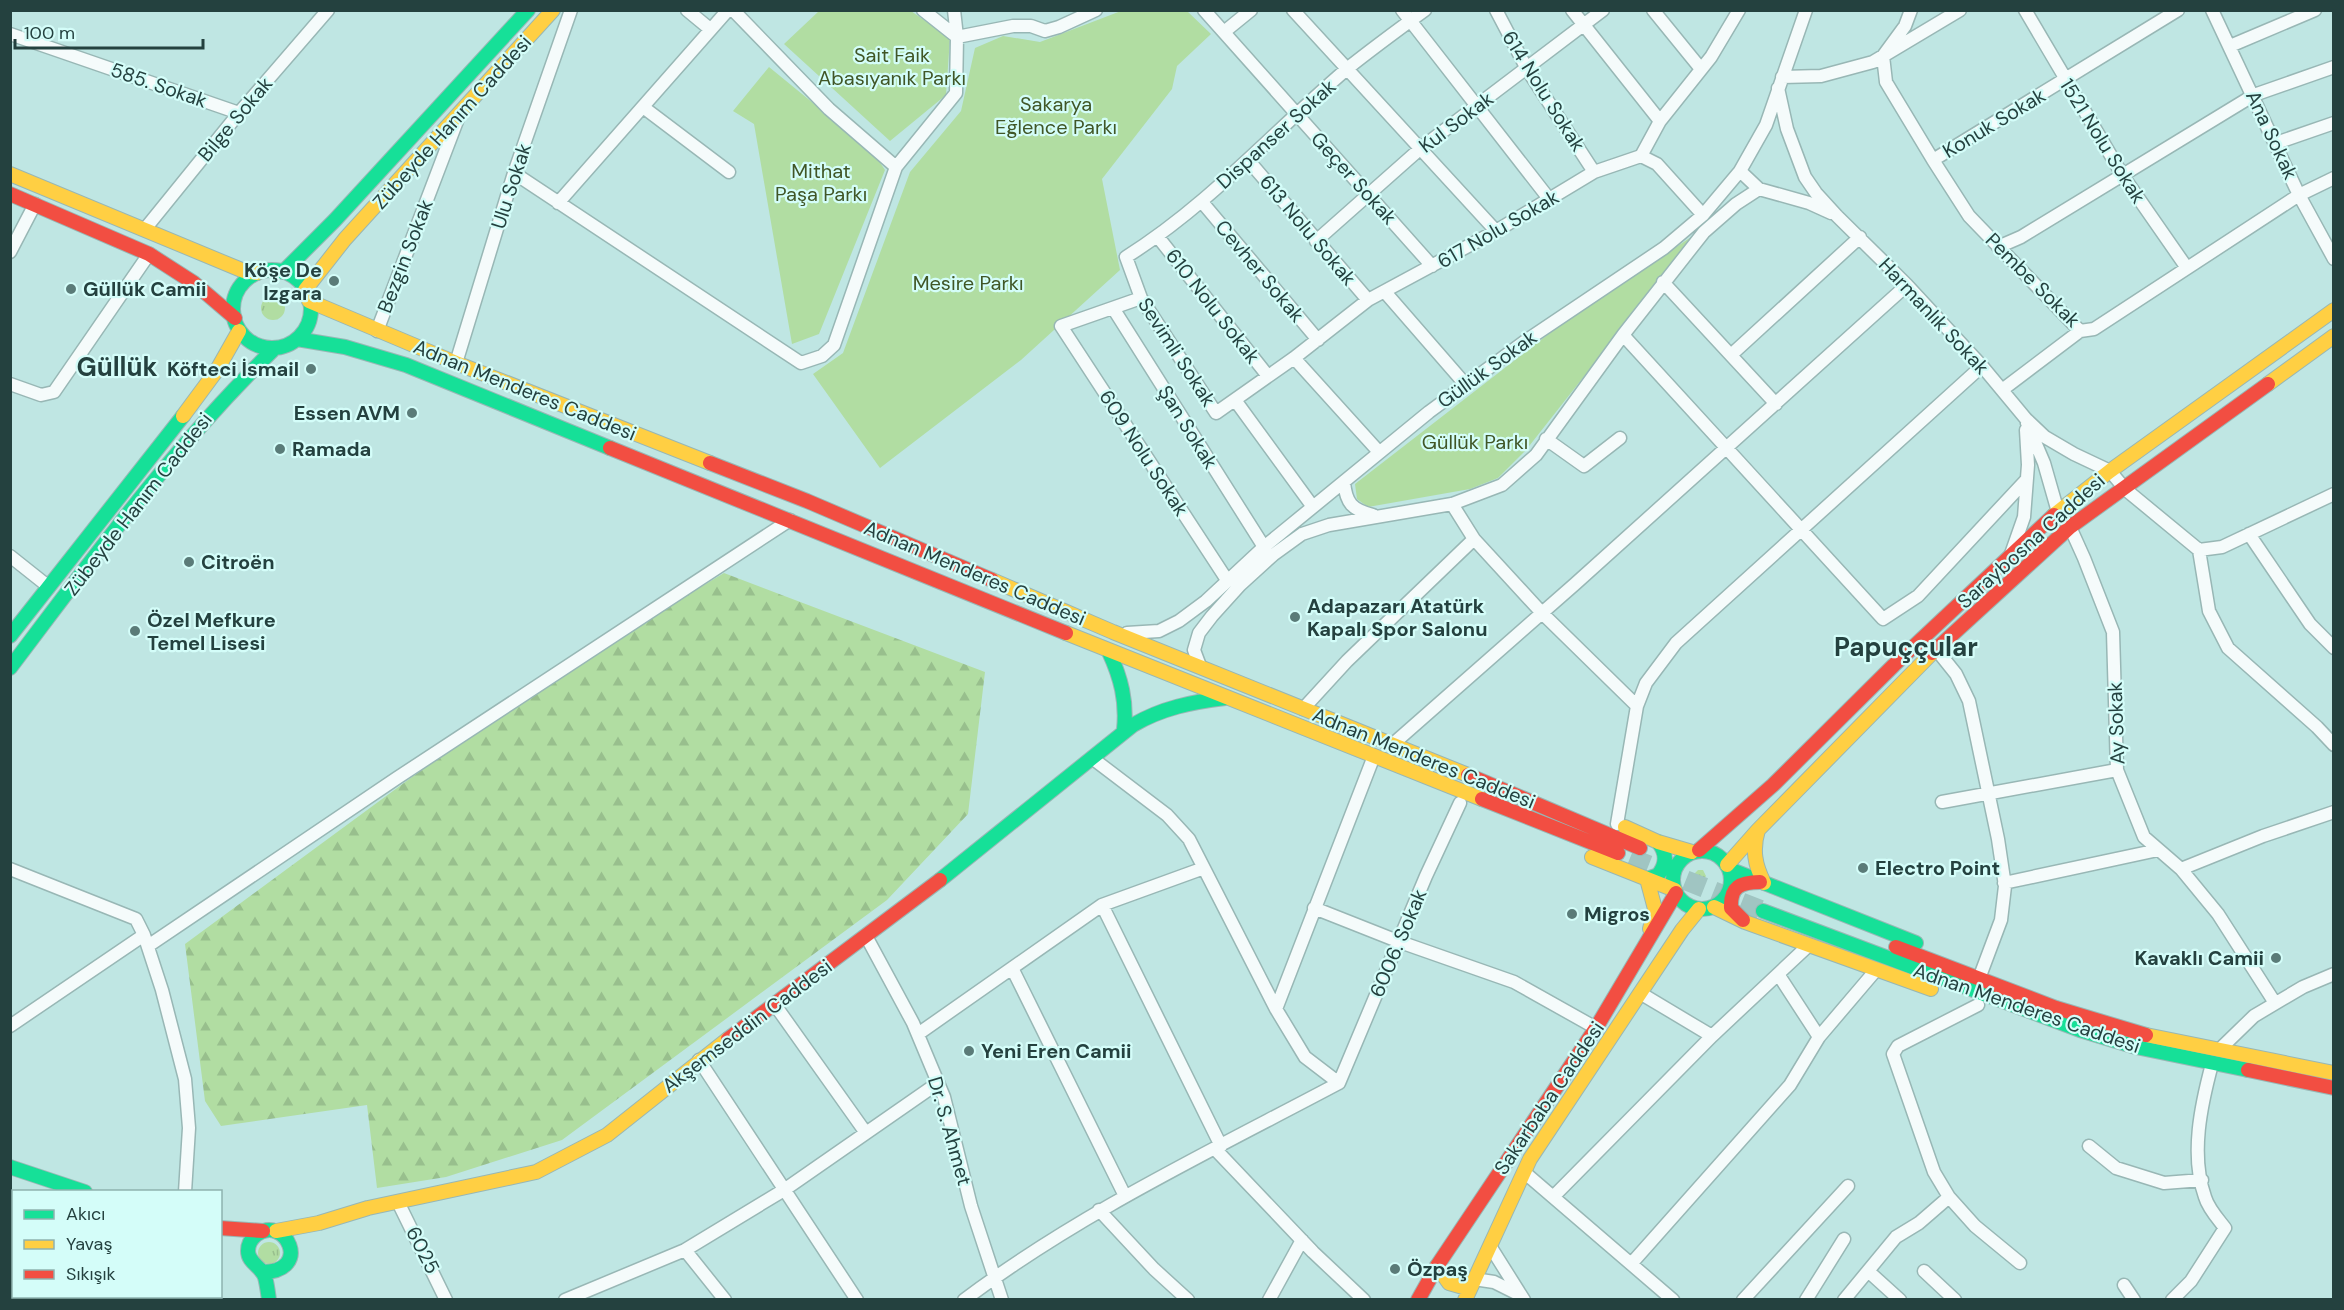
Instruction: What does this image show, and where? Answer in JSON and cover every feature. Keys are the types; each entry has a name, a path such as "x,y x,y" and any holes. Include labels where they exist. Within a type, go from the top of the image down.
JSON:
{"main road":[{"name":"Zübeyde Hanım Caddesi","path":"283,272 335,220 528,10"},
{"name":"Zübeyde Hanım Caddesi","path":"307,295 345,239 553,10"},
{"path":"10,174 236,268 257,273"},
{"path":"10,194 149,254 171,266 196,283 237,324 251,342 263,347 275,348 287,345 297,339 305,329 310,318 307,295 301,282 283,272 264,270 257,273 241,285 235,297 233,310 237,324"},
{"name":"Adnan Menderes Caddesi","path":"297,339 326,341 356,348 421,371 1225,699 1635,853 1397,746 1113,632 807,501 377,331 307,295"},
{"name":"Saraybosna Caddesi","path":"1696,851 1773,784 1894,665 2058,512 2110,471 2334,310"},
{"name":"Zübeyde Hanım Caddesi","path":"10,636 194,402 217,370 237,324"},
{"name":"Saraybosna Caddesi","path":"1728,867 1758,830 1936,649 2070,527 2334,336"},
{"name":"Zübeyde Hanım Caddesi","path":"10,668 204,420 230,391 275,348"},
{"path":"1109,652 1125,692 1124,730"},
{"name":"Akşemseddin Caddesi","path":"222,1228 269,1231 319,1223 368,1208 536,1172 607,1135 699,1060 866,936 1092,758 1124,730 1144,718 1185,703 1225,699"},
{"path":"1397,746 1430,748 1658,842 1715,853 1728,867 1923,946 1995,985"},
{"path":"1398,765 1418,783 1460,803 1675,891 1689,906 1699,909 1714,907 1725,898 1731,884 1728,867"},
{"path":"1758,830 1753,842 1754,864 1764,883"},
{"path":"1647,879 1658,875 1666,862 1665,849 1658,842"},
{"path":"1675,891 1673,873 1677,864 1696,851"},
{"path":"1644,948 1655,909 1647,879"},
{"path":"1745,922 1731,908 1730,898 1736,885 1744,881 1764,883"},
{"name":"Sakarbaba Caddesi","path":"1418,1299 1437,1266 1596,1028 1675,891"},
{"name":"Adnan Menderes Caddesi","path":"2334,1073 2156,1037 2110,1024 1765,905 2012,1006 2136,1047 2334,1088"},
{"path":"1714,907 1745,922 1978,1005 2012,1006"},
{"name":"Sakarbaba Caddesi","path":"1470,1289 1524,1172 1682,930 1699,909"},
{"path":"10,1167 82,1190"},
{"path":"291,1252 319,1223"},
{"path":"269,1231 287,1239 291,1252 290,1259 276,1273 262,1272 252,1264 248,1251 252,1239 269,1231"},
{"path":"222,1235 248,1251"},
{"path":"1437,1266 1445,1281 1470,1289"},
{"path":"278,1299 282,1269"},
{"path":"262,1272 268,1299"}],"street":[{"name":"Bilge Sokak","path":"145,229 239,113 328,10"},
{"name":"Ulu Sokak","path":"456,363 514,173 571,10"},
{"path":"687,10 710,29"},
{"path":"558,203 710,29 730,10 830,109 896,167"},
{"path":"924,10 957,37 1013,27 1031,26 1045,31 1059,27 1091,11"},
{"path":"514,173 801,363 822,356 834,345 896,167 956,93 957,37 954,10"},
{"name":"Geçer Sokak","path":"1204,10 1432,266"},
{"path":"1224,32 1251,10"},
{"path":"1293,10 1496,231"},
{"name":"Dispanser Sokak","path":"1126,257 1158,237 1202,202 1406,16 1425,10"},
{"name":"614 Nolu Sokak","path":"1496,10 1527,69 1594,172"},
{"path":"1572,10 1660,121"},
{"name":"Kul Sokak","path":"1316,241 1421,148 1603,10"},
{"path":"1653,10 1701,69"},
{"path":"1740,171 1766,125 1806,10"},
{"path":"1883,56 1905,26 1911,10"},
{"path":"1780,83 1821,76 1873,62 1960,10"},
{"name":"1521 Nolu Sokak","path":"2025,10 2123,176 2187,268"},
{"name":"Konuk Sokak","path":"1933,160 2178,10"},
{"name":"Ana Sokak","path":"2212,10 2254,95 2299,195 2334,259"},
{"path":"2230,46 2315,10"},
{"path":"1703,215 1657,164 1641,156 1660,121 1711,57 1737,11"},
{"path":"1406,16 1550,200"},
{"name":"585. Sokak","path":"10,34 239,113"},
{"name":"Pembe Sokak","path":"1883,56 1886,82 1969,216 2080,331 2094,329 2299,195 2334,178"},
{"path":"1998,247 2020,237 2123,176 2254,95 2334,67"},
{"name":"Harmanlık Sokak","path":"1780,83 1787,129 1806,177 1816,193 1907,285 1982,366 2026,419 2045,437 2110,471"},
{"path":"643,107 729,172"},
{"name":"Bezgin Sokak","path":"377,331 459,114"},
{"path":"2276,143 2334,123"},
{"path":"1766,125 1787,129"},
{"name":"617 Nolu Sokak","path":"1216,413 1294,358 1368,300 1496,231 1594,172 1641,156"},
{"name":"613 Nolu Sokak","path":"1248,160 1368,300"},
{"name":"Harmanlık Sokak","path":"1740,171 1759,189 1809,203 1837,216"},
{"name":"Güllük Sokak","path":"1113,632 1159,631 1179,621 1206,601 1264,547 1465,384 1664,248 1703,215 1740,171"},
{"path":"1789,197 1802,191 1806,177"},
{"path":"1200,666 1194,650 1199,633 1240,585 1273,555 1302,534 1329,525 1452,504 1502,485 1536,454 1663,282 1704,232 1736,204 1759,189"},
{"name":"Cevher Sokak","path":"1202,202 1318,340"},
{"path":"10,252 34,204"},
{"name":"610 Nolu Sokak","path":"1158,237 1268,376"},
{"path":"1731,355 1860,237"},
{"path":"10,384 41,395 54,392 149,254"},
{"name":"Sevimli Sokak","path":"1126,257 1141,298 1216,413"},
{"path":"1663,282 1776,404"},
{"path":"1397,746 1907,285"},
{"name":"613 Nolu Sokak","path":"1385,291 1465,384"},
{"path":"1113,308 1141,298"},
{"name":"609 Nolu Sokak","path":"1113,308 1061,326 1227,580"},
{"name":"Şan Sokak","path":"1113,308 1264,547"},
{"path":"2002,390 2080,331"},
{"path":"1623,335 1883,619 1918,596 2027,479"},
{"path":"1294,358 1379,452"},
{"path":"1617,824 1637,706 1646,683 1676,643 1982,366"},
{"path":"1234,400 1313,507"},
{"path":"2009,558 2024,517 2027,479 2026,419"},
{"name":"Harmanlık Sokak","path":"2026,419 2044,463 2058,512"},
{"path":"1546,439 1584,465 1620,438"},
{"path":"2110,471 2125,489 2199,550 2209,611 2228,648 2317,727 2334,745"},
{"path":"1344,482 1345,493 1350,504 1359,512 1377,516"},
{"path":"2199,550 2222,547 2328,497 2334,506"},
{"path":"1452,504 1474,539 1542,613 1637,706"},
{"name":"Ay Sokak","path":"2058,512 2070,527 2113,632 2116,771 2144,837 2181,869 2218,914 2275,1003"},
{"path":"10,1026 417,765 789,520"},
{"path":"2249,534 2310,624 2334,648"},
{"path":"1303,709 1347,661 1474,539"},
{"path":"10,556 48,587"},
{"path":"1936,649 1956,674 1969,701 1998,838 2004,883 2001,920 1980,976"},
{"path":"1276,1009 1374,756"},
{"path":"964,1299 994,1277 1100,1210 1339,1083 1305,1058 1276,1009 1189,839 1167,815 1092,758"},
{"path":"1942,802 2116,771"},
{"name":"6006. Sokak","path":"1339,1083 1426,876 1460,803"},
{"path":"2181,869 2263,836 2334,812"},
{"path":"2004,883 2158,850"},
{"path":"10,868 136,919 146,940 162,990 185,1079 189,1128 185,1190"},
{"path":"918,1034 1102,905 1204,868"},
{"path":"1102,905 1218,1148 1302,1240 1364,1299"},
{"path":"1314,908 1400,942 1514,982 1596,1028"},
{"name":"Dr. S. Ahmet","path":"866,936 918,1034 944,1097 971,1206 1002,1299"},
{"path":"1553,1197 1712,1036 1809,945"},
{"path":"1012,968 1125,1196"},
{"path":"1631,1264 1790,1085 1819,1037 1876,970"},
{"path":"1778,974 1819,1037"},
{"path":"2220,1049 2254,1016 2334,974"},
{"path":"1641,993 1712,1036"},
{"path":"775,1005 866,1133"},
{"path":"1978,1005 1898,1046 1893,1054 1934,1172 1949,1197 1975,1226 2020,1263"},
{"path":"699,1060 857,1299"},
{"path":"2172,1299 2191,1281 2224,1228 2205,1198 2198,1158 2200,1110 2212,1064"},
{"path":"565,1299 585,1296 686,1250 784,1190 938,1083"},
{"path":"2089,1146 2116,1168 2164,1183 2202,1180"},
{"path":"1524,1172 1673,1299"},
{"path":"1743,1299 1848,1186"},
{"path":"1844,1299 1896,1237 1919,1223 1949,1197"},
{"name":"6025","path":"398,1202 446,1299"},
{"path":"1100,1210 1154,1269 1188,1299"},
{"path":"1806,1299 1844,1239"},
{"path":"1269,1299 1302,1240"},
{"path":"1490,1246 1522,1298"},
{"path":"686,1250 724,1299"},
{"path":"1868,1271 1900,1299"},
{"path":"1924,1271 1955,1299"},
{"path":"1470,1289 1494,1282 1522,1298"},
{"path":"2124,1286 2134,1299"}],"green space":[{"name":"Sait Faik Abasıyanık Parkı","path":"819,11 911,11 950,38 946,95 890,141 784,44"},
{"path":"1121,11 1187,11 1211,34 1177,66 1172,89 1102,179 1120,270 1021,360 880,468 813,374 843,353 910,172 961,111 975,48 1003,36 1040,42"},
{"name":"Mithat Paşa Parkı","path":"769,67 873,152 885,170 819,334 792,344 754,124 733,111"},
{"name":"Güllük Parkı","path":"1697,233 1526,450 1498,478 1470,489 1368,507 1357,499 1355,484 1555,329"},
{"path":"273,296 282,299 285,308 282,317 273,320 264,317 261,308 264,299"},
{"path":"724,573 985,672 968,814 887,900 562,1140 446,1177 377,1188 367,1105 221,1126 205,1101 185,944 533,688"},
{"path":"1698,870 1703,870 1706,876 1700,887 1693,887 1691,884 1693,875"},
{"path":"269,1242 277,1245 280,1253 277,1261 269,1264 261,1261 258,1253 261,1245"}],"tunnel":[{"path":"1630,858 1763,911"}],"traffic: fast":[{"path":"283,272 335,220 528,10"},
{"path":"272,270 287,273 304,287 311,309 308,324 294,341 272,348 257,345 240,331 233,309 236,294 250,277 272,270"},
{"path":"297,339 345,347 406,365 610,448"},
{"path":"10,668 169,463 238,385 275,348"},
{"path":"10,636 183,416"},
{"path":"1109,652 1122,690 1125,709 1124,730"},
{"path":"940,880 1133,725 1155,714 1178,707 1225,698"},
{"path":"1647,879 1658,875 1664,863 1663,850 1658,842"},
{"path":"1696,851 1708,851 1723,859 1731,874 1731,880 1731,886 1723,901 1708,909 1696,909 1681,901 1673,886 1673,874 1681,859 1696,851"},
{"path":"1729,869 1916,943"},
{"path":"1763,911 2080,1030 2136,1047 2248,1070"},
{"path":"10,1167 79,1190"},
{"path":"262,1272 278,1270 287,1263 291,1254 284,1237 276,1232 267,1230 256,1235 248,1248 250,1259 265,1277 269,1300"}],"traffic: slow":[{"path":"305,290 345,239 553,10"},
{"path":"10,174 244,271 257,273"},
{"path":"309,301 456,363 710,463"},
{"path":"2054,515 2110,471 2334,310"},
{"path":"183,416 217,370 239,331"},
{"path":"2268,384 2334,336"},
{"path":"992,580 1113,632 1468,775"},
{"path":"1066,633 1482,799"},
{"path":"1727,865 1758,830 1932,653"},
{"path":"1625,827 1658,842 1692,852"},
{"path":"1758,830 1755,857 1764,883"},
{"path":"1592,857 1675,890"},
{"path":"1647,879 1655,909 1650,929"},
{"path":"1714,907 1745,922 1931,989"},
{"path":"1465,1300 1530,1159 1682,930 1699,909"},
{"path":"2146,1035 2334,1073"},
{"path":"276,1231 319,1223 368,1208 536,1172 607,1135 728,1039"},
{"path":"1437,1266 1449,1283 1470,1289"}],"traffic: jam":[{"path":"10,194 149,254 194,283 235,318"},
{"path":"1932,653 2070,527 2268,384"},
{"path":"610,448 1066,633"},
{"path":"710,463 807,501 992,580"},
{"path":"1699,850 1773,785 1894,665 2054,515"},
{"path":"1468,775 1640,848"},
{"path":"1482,799 1618,853"},
{"path":"728,1039 940,880"},
{"path":"1743,920 1731,908 1732,895 1742,885 1760,882"},
{"path":"1418,1300 1437,1266 1596,1028 1676,893"},
{"path":"1896,947 2056,1008 2146,1035"},
{"path":"2248,1070 2334,1088"},
{"path":"222,1228 263,1231"}],"place":[{"name":"Köşe De Izgara","path":"334,281"},
{"name":"Güllük Camii","path":"71,289"},
{"name":"Köfteci İsmail","path":"311,369"},
{"name":"Essen AVM","path":"412,413"},
{"name":"Ramada","path":"280,449"},
{"name":"Citroën","path":"189,562"},
{"name":"Adapazarı Atatürk Kapalı Spor Salonu","path":"1295,617"},
{"name":"Özel Mefkure Temel Lisesi","path":"135,631"},
{"name":"Electro Point","path":"1863,868"},
{"name":"Migros","path":"1572,914"},
{"name":"Kavaklı Camii","path":"2276,958"},
{"name":"Yeni Eren Camii","path":"969,1051"},
{"name":"Özpaş","path":"1395,1269"}],"district":[{"name":"Güllük","path":"117,367"},
{"name":"Papuççular","path":"1906,647"}],"park label":[{"name":"Sakarya Eğlence Parkı","path":"1056,116"},
{"name":"Mesire Parkı","path":"968,283"}]}
